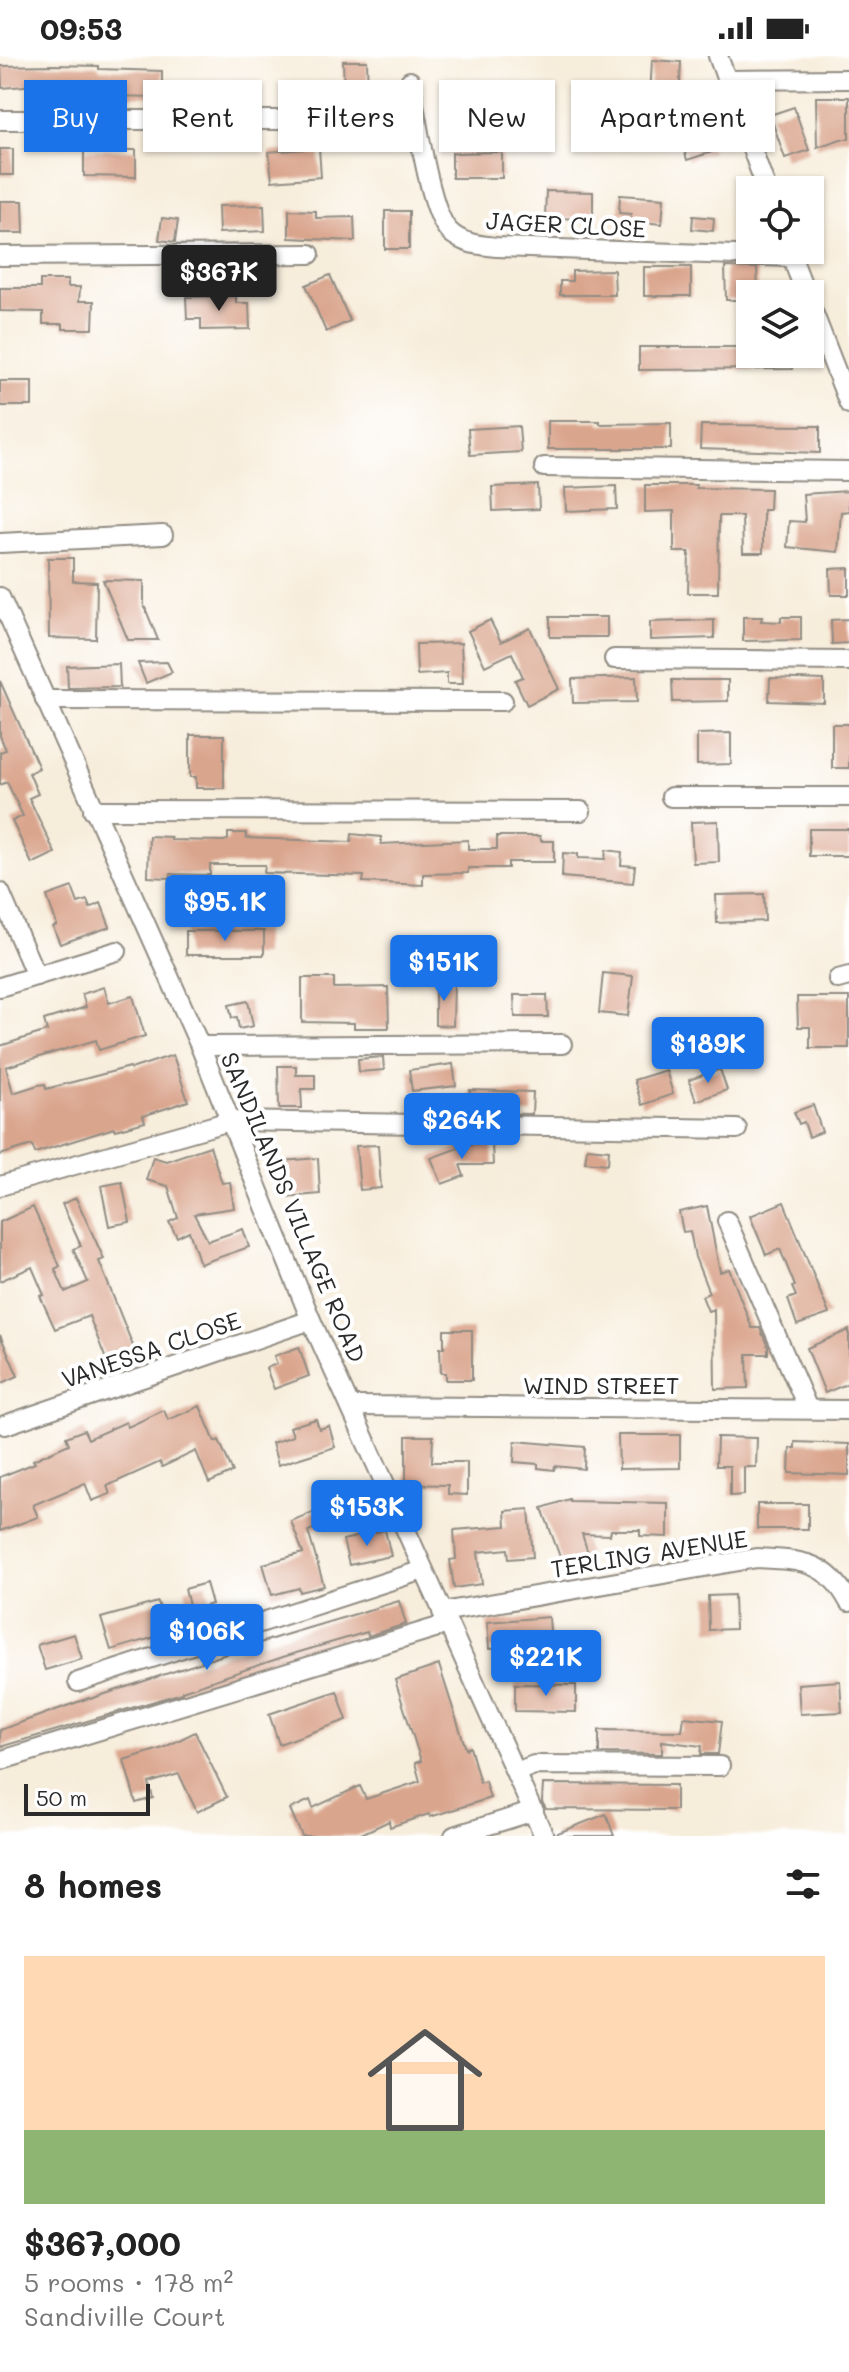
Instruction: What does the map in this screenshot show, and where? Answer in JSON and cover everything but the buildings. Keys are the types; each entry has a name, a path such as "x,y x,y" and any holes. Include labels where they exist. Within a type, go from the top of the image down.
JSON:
{"street":[{"path":"718,56 727,80 849,79"},
{"path":"0,120 278,120"},
{"name":"JAGER CLOSE","path":"423,147 434,203 448,231 469,244 736,253"},
{"path":"753,152 762,176"},
{"path":"0,256 310,254"},
{"path":"824,340 849,404"},
{"path":"544,467 849,471"},
{"path":"0,543 163,535"},
{"name":"SANDILANDS VILLAGE ROAD","path":"0,597 200,1046 311,1320 544,1836"},
{"path":"614,659 849,661"},
{"path":"45,700 503,701"},
{"path":"671,797 849,797"},
{"path":"93,810 581,811"},
{"path":"0,892 36,976"},
{"path":"0,987 117,951"},
{"path":"200,1046 562,1044"},
{"path":"0,1186 230,1121 737,1129"},
{"path":"727,1221 808,1409"},
{"name":"VANESSA CLOSE","path":"5,1425 311,1320"},
{"name":"WIND STREET","path":"352,1406 849,1410"},
{"name":"TERLING AVENUE","path":"2,1760 445,1618 757,1558 799,1560 818,1567 843,1591 849,1602"},
{"path":"78,1682 423,1570"},
{"path":"516,1772 534,1765 720,1766"},
{"path":"454,1836 534,1811"}]}
